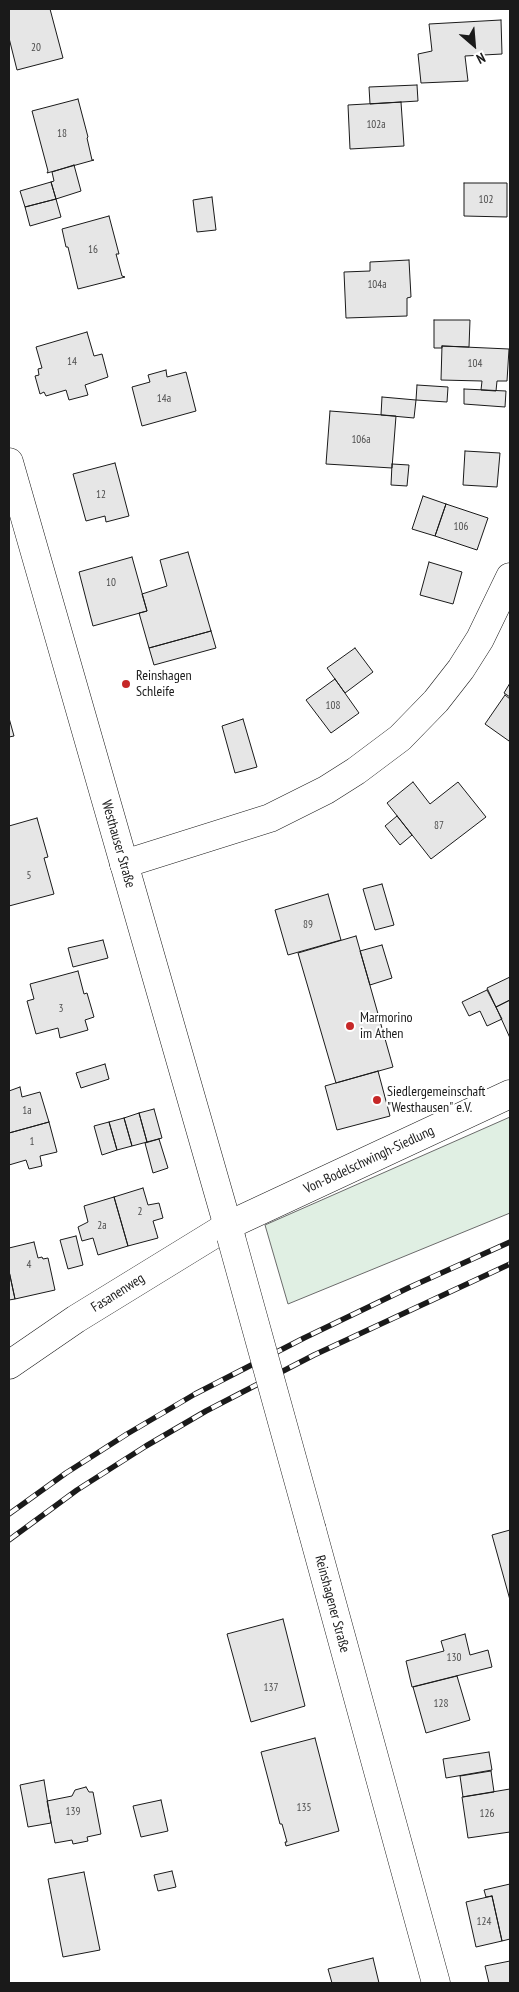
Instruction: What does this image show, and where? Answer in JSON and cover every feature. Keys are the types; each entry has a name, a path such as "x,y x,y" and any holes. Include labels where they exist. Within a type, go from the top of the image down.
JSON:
{"main road":[{"name":"Westhauser Straße","path":"9,462 230,1231"},
{"path":"124,864 270,818 326,790 356,771 400,738 436,701 480,639 510,577"},
{"name":"Von-Bodelschwingh-Siedlung","path":"230,1231 510,1094"},
{"name":"Fasanenweg","path":"9,1365 76,1319 230,1231"},
{"name":"Reinshagener Straße","path":"230,1231 436,1983"}],"green space":[{"path":"510,1117 510,1213 288,1304 265,1225"}],"building":[{"path":"9,9 50,9 63,58 17,70 9,38"},
{"path":"501,20 502,54 465,56 468,81 421,83 418,54 432,51 429,24"},
{"path":"417,85 418,101 370,104 369,87"},
{"path":"78,99 92,160 94,160 47,173 32,111"},
{"path":"401,102 404,146 350,149 348,105"},
{"path":"74,165 81,191 56,199 51,182 54,181 52,172"},
{"path":"51,182 56,199 25,207 20,191"},
{"path":"464,183 507,183 507,217 464,216"},
{"path":"212,197 216,230 197,232 193,200"},
{"path":"56,199 61,217 30,226 25,207"},
{"path":"109,216 119,254 116,254 122,276 125,277 78,289 62,229"},
{"path":"409,260 411,297 407,298 407,316 346,318 344,272 370,271 370,262"},
{"path":"434,320 470,320 469,347 442,346 442,348 434,348"},
{"path":"87,332 94,356 102,354 108,377 85,385 88,395 69,400 66,390 46,396 44,392 40,394 35,376 39,375 38,369 42,368 36,347"},
{"path":"442,346 509,349 507,381 497,381 496,391 481,390 482,381 441,380"},
{"path":"166,370 167,377 186,372 196,411 142,426 132,387 150,382 148,375"},
{"path":"417,385 448,387 447,402 416,400"},
{"path":"464,389 506,391 505,407 464,404"},
{"path":"382,397 416,400 414,418 381,415"},
{"path":"330,411 396,416 392,468 326,464"},
{"path":"465,451 500,453 497,487 463,485"},
{"path":"115,463 129,516 106,522 105,516 86,521 73,474"},
{"path":"392,464 409,465 407,486 391,485"},
{"path":"423,496 446,504 435,536 412,529"},
{"path":"446,504 488,518 477,550 435,536"},
{"path":"188,552 211,631 149,648 139,613 147,611 142,594 167,586 160,560"},
{"path":"132,557 147,611 93,626 79,572"},
{"path":"429,562 462,572 453,604 420,595"},
{"path":"211,631 216,648 154,665 149,648"},
{"path":"355,648 373,672 345,693 327,668"},
{"path":"335,679 359,713 331,733 306,700"},
{"path":"510,683 510,697 504,693"},
{"path":"505,695 510,699 509,741 485,724"},
{"path":"9,718 14,736 9,737"},
{"path":"243,719 257,767 235,773 222,726"},
{"path":"413,782 430,804 458,782 486,817 431,859 387,803"},
{"path":"397,816 412,835 400,845 385,826"},
{"path":"37,818 48,857 44,858 54,894 9,906 9,826"},
{"path":"382,884 394,925 375,930 363,889"},
{"path":"328,894 341,940 288,955 275,910"},
{"name":"Marmorino im Athen","path":"356,936 393,1067 336,1083 298,953"},
{"path":"103,940 108,958 73,967 68,948"},
{"path":"382,945 392,978 370,985 360,951"},
{"path":"78,971 84,994 87,993 94,1017 85,1020 88,1030 60,1038 58,1028 36,1034 27,1001 34,999 30,984"},
{"path":"510,977 510,1000 496,1007 487,988"},
{"path":"487,990 502,1019 487,1026 480,1011 469,1016 462,1002"},
{"path":"510,1000 510,1038 496,1007"},
{"path":"105,1064 109,1079 81,1088 76,1073"},
{"path":"378,1071 390,1116 337,1130 325,1086"},
{"path":"20,1087 22,1097 40,1092 49,1122 9,1133 9,1091"},
{"path":"154,1109 162,1138 147,1142 139,1113"},
{"path":"139,1113 147,1142 132,1146 124,1118"},
{"path":"124,1118 132,1146 117,1150 109,1122"},
{"path":"49,1122 57,1152 40,1156 42,1166 29,1169 26,1160 9,1165 9,1133"},
{"path":"109,1122 117,1150 102,1155 94,1126"},
{"path":"159,1139 168,1168 153,1173 145,1143"},
{"path":"143,1188 148,1205 159,1203 163,1218 153,1221 158,1238 128,1246 114,1197"},
{"path":"114,1197 128,1246 98,1255 93,1238 82,1241 78,1227 88,1222 84,1206"},
{"path":"76,1236 83,1265 68,1269 60,1240"},
{"path":"34,1242 38,1258 48,1258 55,1290 15,1299 9,1271 9,1248"},
{"path":"9,1271 15,1299 9,1300"},
{"path":"510,1530 510,1600 492,1535"},
{"path":"283,1619 305,1706 251,1722 227,1634"},
{"path":"465,1634 470,1655 488,1650 492,1667 412,1687 406,1661 444,1651 441,1641"},
{"path":"457,1676 470,1720 426,1733 413,1687"},
{"path":"315,1738 339,1831 286,1846 285,1842 287,1842 282,1824 280,1824 261,1752"},
{"path":"489,1752 492,1770 446,1778 443,1759"},
{"path":"491,1771 494,1792 463,1797 460,1776"},
{"path":"44,1780 51,1823 28,1827 20,1785"},
{"path":"86,1787 89,1792 93,1792 101,1834 87,1837 88,1841 73,1844 72,1840 55,1843 47,1801 72,1796 75,1790"},
{"path":"510,1789 510,1832 468,1838 462,1797"},
{"path":"161,1800 168,1831 141,1837 133,1806"},
{"path":"172,1871 176,1887 158,1891 154,1875"},
{"path":"84,1872 100,1950 63,1957 48,1879"},
{"path":"510,1884 510,1939 502,1941 492,1896 486,1897 484,1890"},
{"path":"492,1896 502,1941 476,1947 466,1902"},
{"path":"373,1958 379,1983 332,1983 328,1969"},
{"path":"510,1961 510,1983 489,1983 485,1966"}],"railway":[{"path":"9,1514 66,1473 195,1394 304,1338 510,1242"},
{"path":"9,1540 77,1490 206,1411 314,1355 510,1264"}],"place":[{"name":"Reinshagen Schleife","path":"126,684"},
{"name":"Marmorino im Athen","path":"350,1026"},
{"name":"Siedlergemeinschaft \"Westhausen\" e.V.","path":"377,1100"}]}
